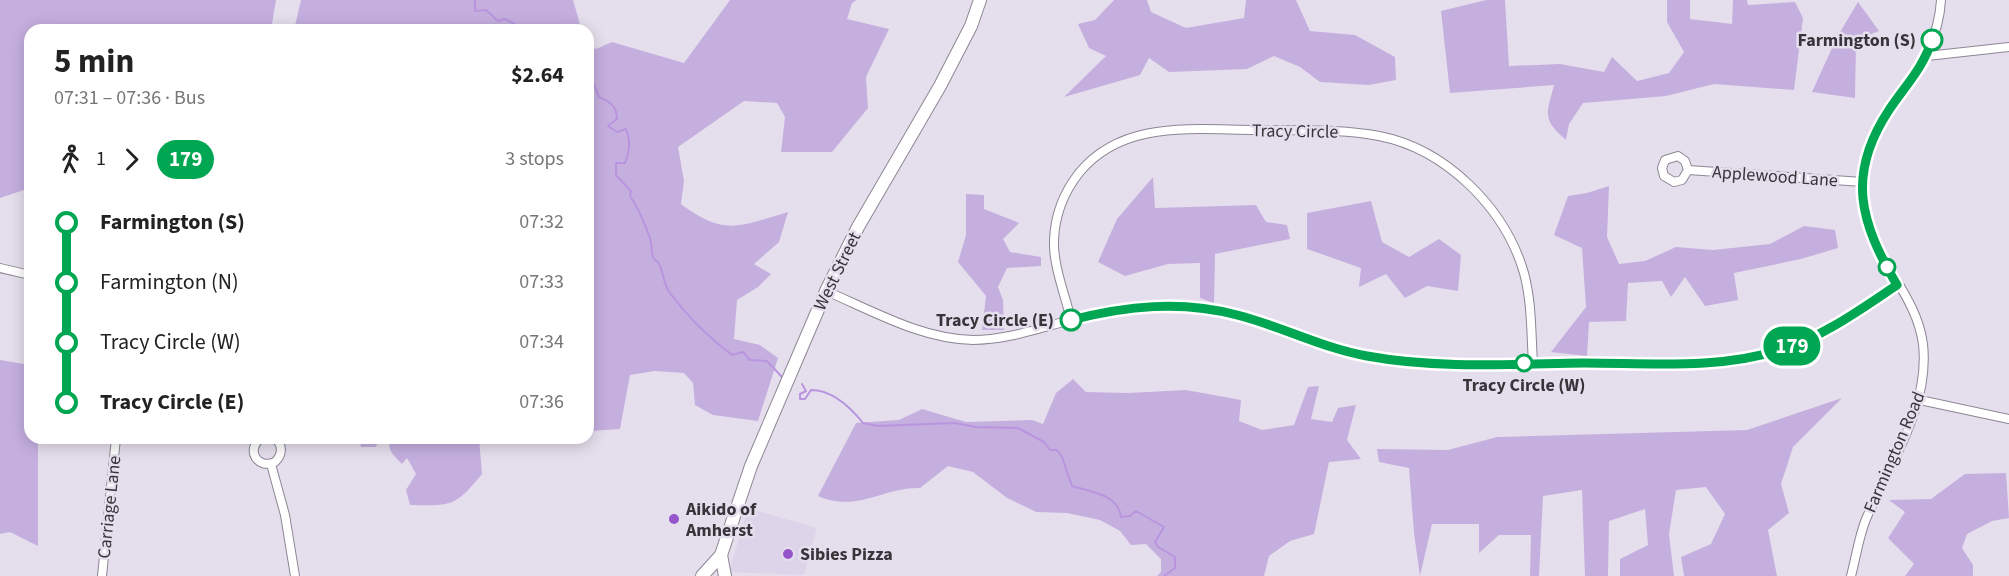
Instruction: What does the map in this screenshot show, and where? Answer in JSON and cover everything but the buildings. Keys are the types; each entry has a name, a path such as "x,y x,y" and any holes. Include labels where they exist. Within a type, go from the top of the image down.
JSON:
{"main road":[{"name":"West Street","path":"704,574 721,555 751,466 826,291 858,227 940,86 970,26 980,0"},
{"name":"West Street","path":"721,555 725,575"},
{"name":"West Street","path":"704,574 718,570 725,575"}],"street":[{"name":"Farmington Road","path":"1851,576 1865,522 1920,400 1925,375 1922,342 1914,315 1868,230 1863,209 1863,182 1867,155 1875,133 1927,56 1940,12 1941,0"},
{"path":"1927,56 2009,47"},
{"name":"Tracy Circle","path":"1071,320 1055,255 1056,219 1074,180 1103,150 1135,135 1172,129 1340,131 1380,136 1409,145 1447,167 1484,199 1508,237 1524,272 1530,306 1533,363"},
{"name":"Applewood Lane","path":"1688,170 1863,182"},
{"path":"0,268 24,274"},
{"path":"826,291 913,328 954,339 1007,337 1071,320 1141,306 1193,306 1238,315 1332,347 1367,356 1421,363 1702,363 1750,358 1783,349 1815,336 1897,285"},
{"path":"1920,400 2009,419"},
{"name":"Carriage Lane","path":"102,576 115,444"},
{"path":"255,444 254,454 261,463 271,464 277,460 281,451 280,444"},
{"path":"271,464 285,515 295,576"}],"shaded area":[{"path":"0,0 276,0 272,24 24,24 24,190 0,198"},
{"path":"301,0 573,0 580,24 295,24"},
{"path":"730,0 857,0 852,3 847,19 889,29 866,77 868,108 832,152 781,152 785,117 777,103 744,101 678,147 684,181 681,204 696,214 722,225 733,226 788,212 779,242 754,264 771,274 758,287 737,300 734,339 760,345 778,358 758,421 713,415 695,405 693,383 684,373 655,371 630,375 620,429 594,431 594,48 612,42 684,63"},
{"path":"1114,0 1147,0 1151,12 1186,28 1244,18 1246,0 1296,0 1310,31 1355,35 1395,57 1396,80 1369,85 1320,82 1300,67 1274,56 1247,69 1169,72 1149,58 1140,75 1064,97 1106,56 1089,48 1078,24 1095,20"},
{"path":"1486,0 1505,0 1509,66 1560,64 1604,72 1612,57 1637,81 1669,73 1684,52 1667,22 1667,0 1690,0 1690,19 1732,24 1733,0 1747,0 1748,5 1795,2 1803,18 1794,90 1714,84 1666,96 1583,103 1569,124 1566,140 1549,121 1548,109 1554,85 1450,93 1441,11"},
{"path":"1858,2 1879,31 1856,40 1855,98 1812,92 1837,37"},
{"path":"1153,177 1155,208 1256,205 1266,222 1287,225 1290,239 1215,254 1214,303 1200,298 1200,263 1168,264 1125,276 1098,262 1117,219"},
{"path":"1609,186 1607,237 1619,264 1645,261 1676,247 1713,250 1770,244 1804,226 1835,230 1838,248 1801,259 1734,273 1738,300 1705,306 1685,277 1671,297 1662,281 1628,283 1626,321 1589,322 1587,356 1551,352 1586,307 1582,248 1554,235 1568,196"},
{"path":"966,194 984,195 984,209 1019,223 1003,239 1010,252 1041,257 1041,266 1007,268 998,287 1003,300 1004,330 982,330 986,296 958,262 966,235"},
{"path":"1371,201 1382,242 1409,257 1439,239 1461,255 1458,291 1427,286 1405,298 1386,274 1359,287 1361,268 1307,249 1307,213"},
{"path":"0,360 24,364 24,444 38,444 38,546 10,532 0,534"},
{"path":"1073,379 1086,392 1128,393 1186,390 1241,400 1239,421 1262,430 1294,425 1308,387 1319,386 1311,419 1332,422 1338,408 1356,405 1347,440 1361,459 1329,462 1314,534 1290,541 1269,556 1264,576 1157,576 1161,572 1161,559 1146,544 1131,545 1120,531 1100,520 1067,513 1036,512 1007,498 973,472 948,466 920,488 894,491 846,502 818,496 856,423 899,420 922,409 966,422 1032,420 1043,424 1056,393"},
{"path":"1842,398 1793,447 1781,484 1789,513 1768,530 1777,576 1684,576 1681,557 1711,544 1725,514 1706,487 1676,490 1669,534 1674,576 1620,576 1620,559 1648,545 1645,509 1609,521 1608,576 1585,576 1582,490 1543,496 1539,576 1530,576 1531,535 1499,535 1479,553 1479,524 1432,524 1420,576 1409,468 1379,462 1377,449 1448,450 1497,437 1747,430"},
{"path":"360,444 377,444 376,447 361,447"},
{"path":"389,444 480,444 482,474 458,499 444,504 410,505 406,490 416,474 407,458 402,464 393,455"},
{"path":"2006,473 2009,518 1992,521 1967,534 1962,548 1973,565 1973,576 1905,576 1914,564 1888,538 1905,512 1889,500 1931,499 1965,474"},
{"path":"748,508 817,528 804,575 729,572"}],"waterway":[{"path":"475,0 475,11 486,10 498,21 505,19 515,24"},
{"path":"594,85 599,97 610,103 616,111 617,119 608,126 617,132 626,129 628,133 628,155 625,163 616,163 616,175 631,191 630,196 646,227 651,240 653,257 661,267 668,290 698,326 732,355 743,352 750,360 767,361 782,377"},
{"path":"802,384 806,391 800,394 800,399 805,399 811,390 834,396 863,423 878,426 955,423 976,427 1018,428 1044,442 1050,450 1057,450 1062,457 1072,486 1095,492 1109,499 1115,503 1121,517 1130,516 1136,511 1164,527 1155,542 1158,547 1175,557 1175,568 1164,576"}],"bus line":[{"name":"179","path":"1071,320 1141,306 1193,306 1238,315 1350,352 1421,363 1702,363 1750,358 1783,349 1815,336 1844,320 1897,285 1868,230 1863,209 1863,182 1867,155 1875,133 1890,108 1917,74 1927,56 1932,40"}],"place":[{"name":"Farmington (S)","path":"1932,40"},
{"name":"Tracy Circle (E)","path":"1071,320"},
{"name":"Tracy Circle (W)","path":"1524,363"},
{"name":"Aikido of Amherst","path":"674,519"},
{"name":"Sibies Pizza","path":"788,554"}]}
